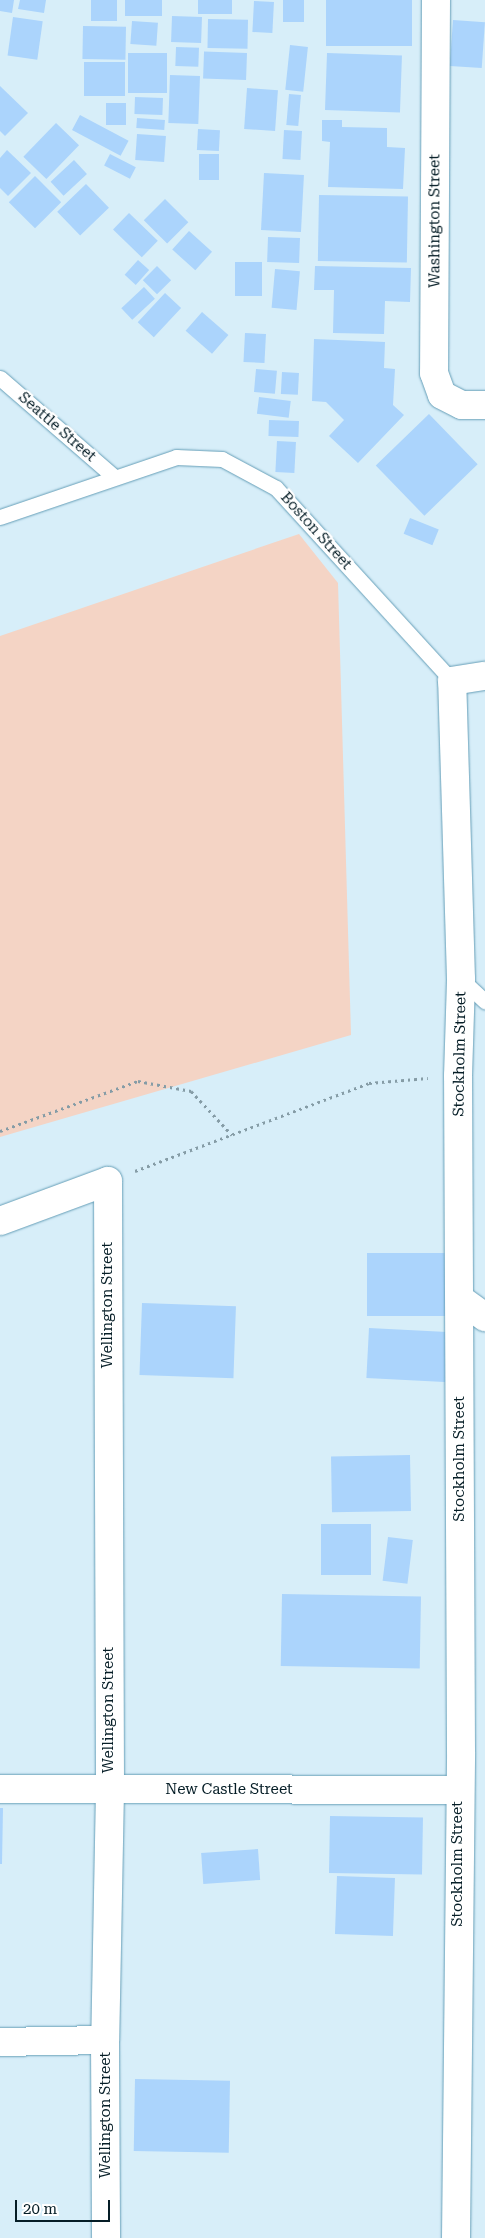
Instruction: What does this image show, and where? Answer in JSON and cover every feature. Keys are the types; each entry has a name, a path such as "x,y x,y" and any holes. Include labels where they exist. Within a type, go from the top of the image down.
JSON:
{"street":[{"name":"Washington Street","path":"436,0 434,374 442,395 462,405 485,405"},
{"path":"452,681 485,676"},
{"name":"Stockholm Street","path":"452,681 461,979 458,1076 460,1299 456,2238"},
{"path":"0,1221 108,1181"},
{"name":"Wellington Street","path":"106,2238 105,2040 110,1790 108,1181"},
{"path":"460,1299 485,1318"},
{"name":"New Castle Street","path":"0,1789 459,1790"},
{"path":"0,2042 105,2040"}],"lane":[{"name":"Seattle Street","path":"0,378 113,476"},
{"name":"Boston Street","path":"0,516 113,476 176,457 222,459 276,488 452,681"},
{"path":"461,979 485,1001"}],"path":[{"path":"108,1181 369,1083 458,1076"},
{"path":"0,1131 138,1081 191,1091 232,1135"}],"shaded area":[{"path":"299,534 338,583 351,1035 0,1137 0,636"}],"building":[{"path":"0,0 14,0 12,13 0,11"},
{"path":"20,0 46,0 44,13 18,9"},
{"path":"91,0 117,0 117,21 91,21"},
{"path":"125,0 162,0 162,16 125,16"},
{"path":"198,0 232,0 232,14 198,14"},
{"path":"283,0 304,0 304,22 283,22"},
{"path":"326,0 412,0 412,46 326,46"},
{"path":"254,1 274,2 272,33 252,32"},
{"path":"172,16 202,17 201,43 171,42"},
{"path":"13,17 43,21 37,60 8,56"},
{"path":"208,19 248,20 247,49 207,48"},
{"path":"453,20 485,22 482,68 450,66"},
{"path":"132,21 158,23 156,46 130,44"},
{"path":"83,26 126,27 125,60 82,59"},
{"path":"290,45 308,47 303,92 285,90"},
{"path":"176,47 199,48 198,67 175,66"},
{"path":"204,51 247,53 246,80 203,78"},
{"path":"128,53 167,53 167,93 128,93"},
{"path":"327,53 402,56 400,113 325,110"},
{"path":"84,62 125,62 125,96 84,96"},
{"path":"170,75 200,76 198,124 168,123"},
{"path":"0,86 28,113 5,136 0,131"},
{"path":"247,88 278,90 275,131 244,129"},
{"path":"289,94 301,95 298,126 286,125"},
{"path":"135,97 163,98 162,115 134,114"},
{"path":"106,103 126,103 126,125 106,125"},
{"path":"80,115 129,141 121,156 72,130"},
{"path":"137,118 165,120 164,130 136,128"},
{"path":"322,120 342,120 342,127 387,128 387,147 405,148 403,189 328,187 330,142 322,141"},
{"path":"56,123 79,145 46,179 23,157"},
{"path":"198,129 220,130 219,151 197,150"},
{"path":"284,130 302,131 300,160 282,159"},
{"path":"137,134 166,136 164,162 135,160"},
{"path":"7,150 31,173 8,196 0,188 0,158"},
{"path":"110,154 136,167 130,179 104,166"},
{"path":"199,154 219,154 219,180 199,180"},
{"path":"74,160 87,174 64,196 51,182"},
{"path":"264,173 304,175 301,232 261,230"},
{"path":"35,176 61,202 35,228 9,202"},
{"path":"86,184 109,208 80,236 57,212"},
{"path":"319,195 408,197 407,263 318,261"},
{"path":"165,199 188,222 167,244 144,220"},
{"path":"129,213 158,241 142,257 113,230"},
{"path":"189,231 212,252 195,270 172,250"},
{"path":"268,237 300,238 299,263 267,262"},
{"path":"138,260 149,270 136,285 125,275"},
{"path":"235,262 262,262 262,296 235,296"},
{"path":"157,266 171,280 157,294 143,280"},
{"path":"315,266 411,268 410,302 385,301 384,334 333,333 334,290 314,290"},
{"path":"275,269 300,271 297,310 272,308"},
{"path":"144,287 155,299 132,320 121,308"},
{"path":"165,293 181,308 154,337 138,322"},
{"path":"202,312 228,335 212,354 186,331"},
{"path":"245,333 266,334 264,363 243,362"},
{"path":"314,339 385,342 384,368 395,369 393,405 404,415 358,463 329,436 344,420 326,402 312,401"},
{"path":"256,369 277,371 275,394 254,392"},
{"path":"282,372 299,373 298,395 281,394"},
{"path":"259,397 291,401 289,418 257,414"},
{"path":"429,414 478,464 424,516 376,465"},
{"path":"269,420 299,421 298,437 268,436"},
{"path":"277,441 296,442 294,473 275,472"},
{"path":"410,518 439,530 432,545 404,534"},
{"path":"367,1253 449,1253 449,1316 367,1316"},
{"path":"142,1303 236,1306 233,1378 139,1375"},
{"path":"369,1328 452,1332 449,1382 366,1378"},
{"path":"410,1455 411,1511 332,1512 331,1456"},
{"path":"321,1524 371,1524 371,1575 321,1575"},
{"path":"388,1537 413,1540 407,1584 383,1581"},
{"path":"282,1594 421,1596 420,1668 281,1666"},
{"path":"0,1808 3,1808 2,1864 0,1864"},
{"path":"330,1816 423,1818 422,1875 329,1873"},
{"path":"258,1849 260,1880 203,1884 201,1853"},
{"path":"337,1876 395,1878 393,1936 335,1934"},
{"path":"135,2079 230,2081 229,2153 134,2151"}]}
